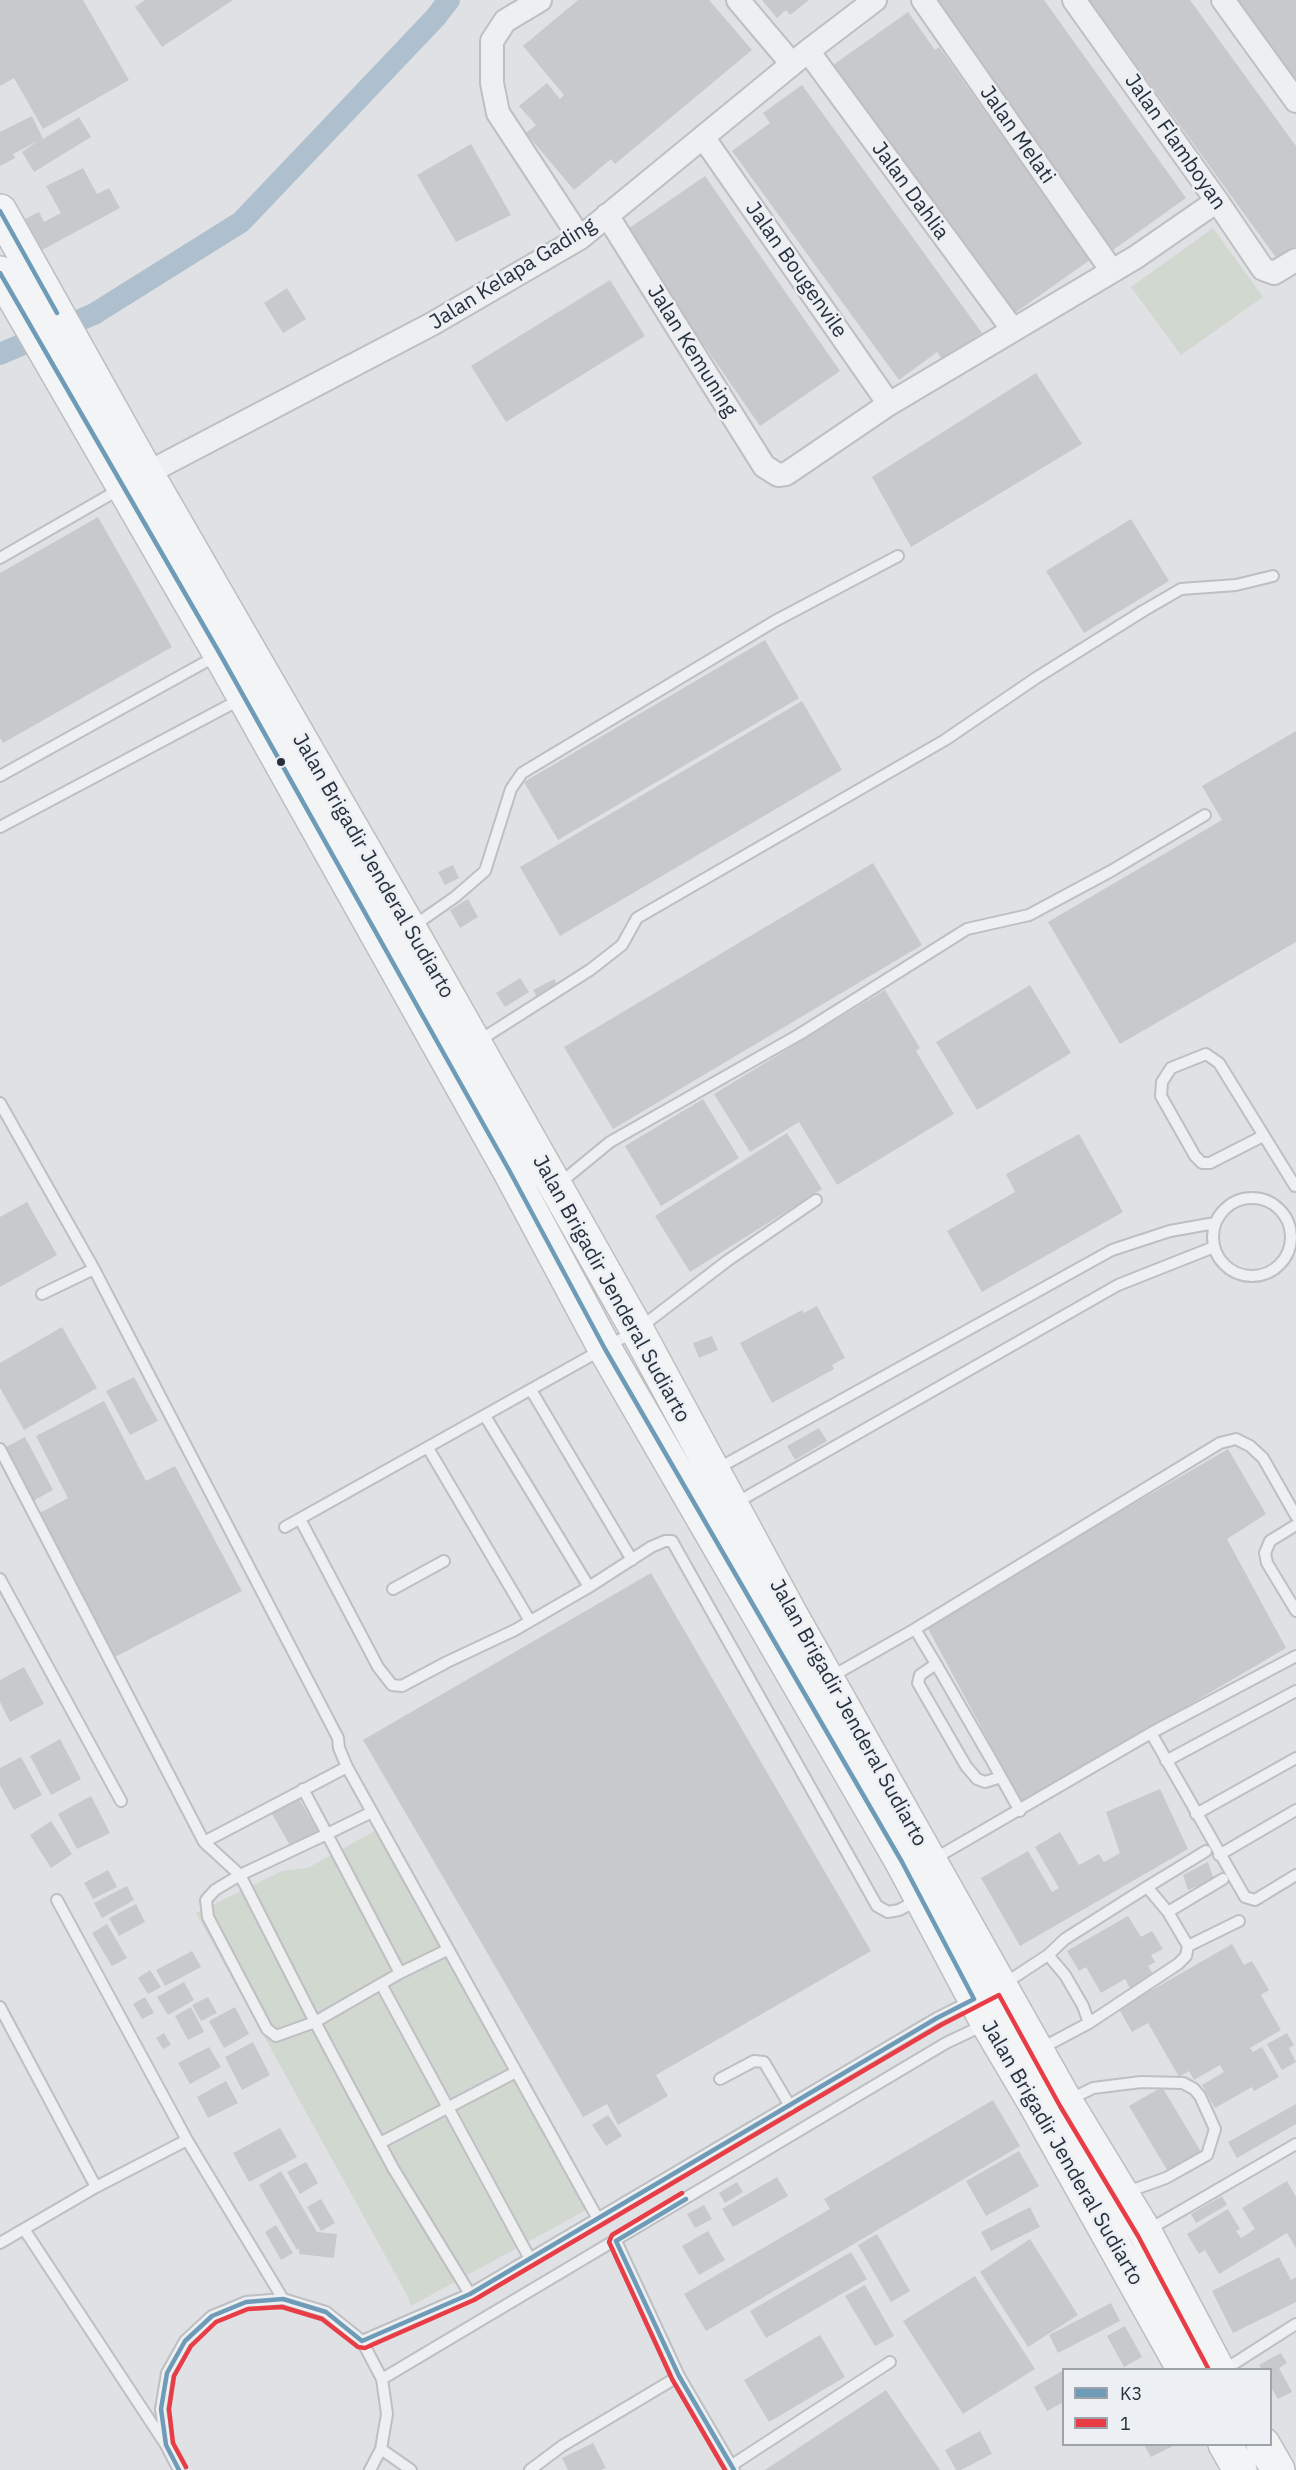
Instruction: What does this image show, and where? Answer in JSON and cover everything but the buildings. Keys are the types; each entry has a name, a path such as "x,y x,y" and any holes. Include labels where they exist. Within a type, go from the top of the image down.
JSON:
{"main road":[{"name":"Jalan Brigadir Jenderal Sudiarto","path":"0,211 14,266 134,479 410,929 637,1330 712,1472 931,1861 995,2004 1033,2100 1183,2368"},
{"name":"Jalan Brigadir Jenderal Sudiarto","path":"134,479 220,654 498,1149 605,1349 765,1623 921,1898 995,2004 1038,2050 1066,2102 1145,2232 1217,2368"},
{"path":"1227,2446 1240,2470"},
{"path":"1264,2446 1278,2470"}],"street":[{"path":"540,0 505,21 492,41 492,83 498,113 580,238"},
{"name":"Jalan Dahlia","path":"738,0 800,57 1013,330"},
{"name":"Jalan Kelapa Gading","path":"134,479 432,324 580,238 800,57 875,0"},
{"name":"Jalan Melati","path":"923,0 1112,271"},
{"name":"Jalan Flamboyan","path":"1074,0 1263,269 1274,273 1289,265"},
{"path":"1223,0 1296,101"},
{"name":"Jalan Bougenvile","path":"703,137 890,404"},
{"path":"890,404 1112,271 1217,201"},
{"name":"Jalan Kemuning","path":"608,215 764,466 773,474 786,474 890,404"}],"lane":[{"path":"0,558 134,479"},
{"path":"410,929 485,872 512,789 522,773 776,621 898,556"},
{"path":"474,1044 591,970 622,945 637,918 945,740 1036,678 1143,611 1181,589 1236,585 1273,576"},
{"path":"0,776 220,654"},
{"path":"0,827 244,697"},
{"path":"555,1187 610,1142 800,1034 968,929 1029,915 1111,871 1205,815"},
{"path":"1263,1136 1210,1163 1202,1163 1195,1156 1161,1096 1162,1082 1171,1068 1206,1054 1219,1063 1296,1187"},
{"path":"0,1103 94,1269 338,1738 339,1748 347,1767 598,2219"},
{"path":"1247,1198 1268,1202 1291,1217 1291,1242 1286,1256 1276,1268 1262,1275 1247,1276 1233,1271 1221,1261 1214,1247 1215,1223 1228,1206 1247,1198"},
{"path":"285,1527 637,1330 727,1261 816,1200"},
{"path":"712,1472 1112,1250 1170,1231 1215,1223"},
{"path":"732,1506 1118,1285 1214,1247"},
{"path":"42,1294 94,1269"},
{"path":"531,1390 632,1560"},
{"path":"485,1416 589,1587"},
{"path":"828,1679 915,1629 1220,1443 1236,1439 1250,1446 1263,1458 1296,1516"},
{"path":"428,1448 530,1621"},
{"path":"0,1449 204,1842 240,1875 380,2143 470,2294"},
{"path":"300,1519 378,1667 392,1685 402,1686 530,1621 651,1547 665,1541 672,1541 877,1906 888,1912 899,1910 921,1898"},
{"path":"1296,1525 1270,1541 1265,1553 1267,1563 1296,1611"},
{"path":"393,1589 444,1561"},
{"path":"0,1579 121,1801"},
{"path":"915,1629 1020,1811"},
{"path":"931,1861 1151,1733 1296,1656"},
{"path":"936,1664 917,1678 923,1692 966,1766 977,1779 986,1782 1001,1777"},
{"path":"1166,1761 1296,1690"},
{"path":"1151,1733 1245,1897 1255,1899 1296,1875"},
{"path":"1196,1814 1296,1758"},
{"path":"204,1842 347,1767"},
{"path":"303,1790 400,1973"},
{"path":"1220,1855 1296,1810"},
{"path":"372,1812 240,1875 215,1890 206,1900 208,1917 272,2034 276,2036 315,2022 400,1973 447,1950"},
{"path":"382,2379 946,2043 995,2004 1065,1939 1206,1851"},
{"path":"1168,1912 1223,1879"},
{"path":"1038,2050 1089,2023 1178,1964 1186,1956 1188,1946 1168,1912 1147,1887"},
{"path":"57,1900 187,2140 283,2299"},
{"path":"1188,1946 1239,1922"},
{"path":"1048,1955 1071,1986 1083,2006 1089,2023"},
{"path":"381,1984 530,2259"},
{"path":"362,2341 470,2294 937,2018 995,2004"},
{"path":"0,2007 96,2187"},
{"path":"720,2079 754,2061 764,2062 790,2106"},
{"path":"380,2143 516,2072"},
{"path":"1066,2102 1093,2088 1142,2082 1183,2083 1194,2089 1200,2096 1215,2129 1207,2155 1166,2178 1121,2194"},
{"path":"0,2243 96,2187 187,2140"},
{"path":"1145,2232 1296,2144"},
{"path":"24,2229 166,2445 179,2470"},
{"path":"616,2241 679,2376 733,2468 890,2362"},
{"path":"166,2445 161,2409 167,2373 185,2341 212,2316 246,2302 283,2299 326,2312 362,2341 382,2379 387,2414 381,2449 370,2470"},
{"path":"1227,2368 1296,2324"},
{"path":"530,2470 562,2446 679,2376"},
{"path":"381,2449 411,2470"}],"shaded area":[{"path":"1213,228 1263,297 1181,355 1131,287"},
{"path":"384,1826 597,2204 411,2306 196,1913 282,1871 308,1868"}],"waterway":[{"path":"0,354 94,314 241,222 435,18 449,0"}],"transit line":[{"name":"K3","path":"0,211 57,313"},
{"name":"K3","path":"0,273 220,654 509,1170 605,1349 902,1862 974,1999 937,2018 470,2294 362,2341 326,2312 283,2299 246,2302 212,2316 185,2341 167,2373 161,2409 166,2445 179,2470"},
{"name":"1","path":"186,2467 173,2443 169,2409 174,2376 191,2346 216,2322 248,2309 282,2307 322,2319 358,2347 365,2348 474,2300 941,2025 999,1995 1060,2106 1138,2236 1208,2368"},
{"name":"1","path":"682,2193 612,2235 609,2242 672,2379 725,2470"},
{"name":"K3","path":"686,2199 616,2241 679,2376 734,2470"}]}
